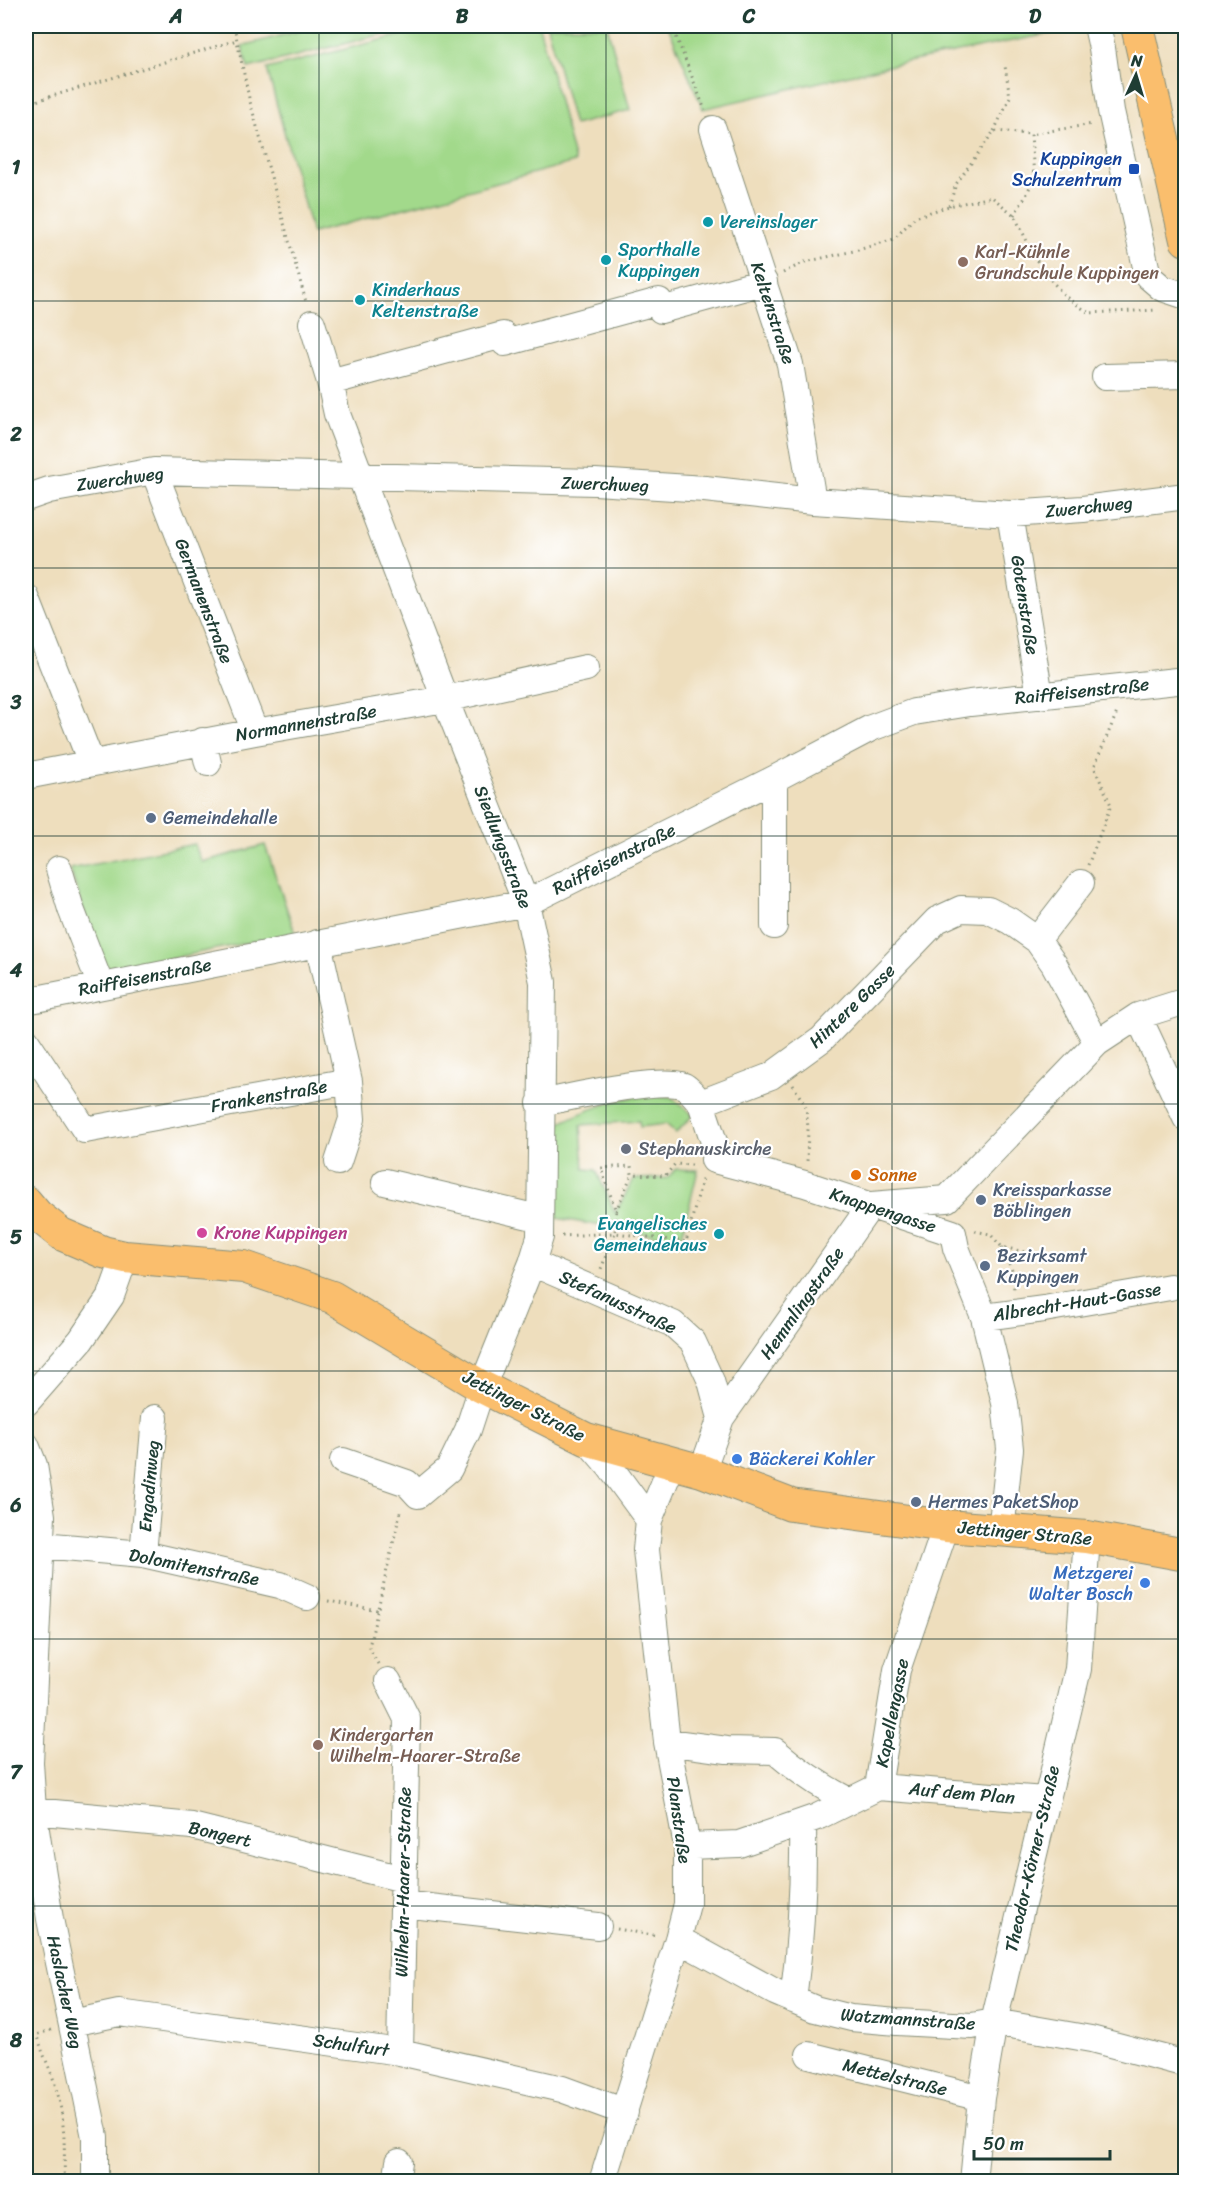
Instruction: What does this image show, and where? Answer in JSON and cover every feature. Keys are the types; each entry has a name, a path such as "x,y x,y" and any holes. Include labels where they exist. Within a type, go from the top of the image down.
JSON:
{"main road":[{"path":"1137,26 1185,240"},
{"name":"Jettinger Straße","path":"26,1202 37,1215 61,1234 103,1252 125,1257 244,1267 332,1297 482,1387 586,1439 688,1466 791,1505 946,1526 1087,1537 1185,1555"}],"street":[{"path":"1097,26 1113,121 1148,276 1162,288 1185,296"},
{"name":"Keltenstraße","path":"713,129 790,364 813,501"},
{"path":"330,382 503,335 506,343 659,301 661,310 764,282"},
{"name":"Siedlungsstraße","path":"312,323 337,414 445,699 526,903 543,982 539,1228 532,1263 482,1387 468,1430 449,1469 418,1495"},
{"path":"1105,377 1185,375"},
{"name":"Zwerchweg","path":"26,498 49,490 154,471 595,482 705,489 813,501 1010,514 1083,509 1185,496"},
{"name":"Germanenstraße","path":"154,471 255,732"},
{"name":"Gotenstraße","path":"1010,514 1040,696"},
{"path":"26,597 91,762"},
{"name":"Normannenstraße","path":"26,776 91,762 206,752 255,732 445,699 586,668"},
{"name":"Raiffeisenstraße","path":"26,1001 526,903 871,728 915,712 1185,680"},
{"path":"774,779 774,926"},
{"path":"59,869 71,909 101,986"},
{"path":"1037,940 1081,883"},
{"name":"Hintere Gasse","path":"701,1103 771,1076 822,1039 937,920 961,909 988,910 1010,921 1037,940 1054,964 1097,1043"},
{"name":"Frankenstraße","path":"26,1041 85,1130 349,1081 318,943"},
{"path":"871,1205 947,1199 1097,1043 1138,1016 1185,1001"},
{"path":"1138,1016 1185,1119"},
{"path":"338,1162 352,1119 349,1081"},
{"path":"540,1103 609,1089 660,1083 684,1086 701,1103 716,1148 710,1163"},
{"name":"Knappengasse","path":"710,1163 805,1184 952,1233 984,1317 1005,1403 1010,1449 1001,1531"},
{"path":"384,1182 539,1228"},
{"path":"947,1199 952,1233"},
{"name":"Hemmlingstraße","path":"688,1466 871,1205"},
{"path":"26,1403 81,1340 111,1296 125,1257"},
{"name":"Stefanusstraße","path":"532,1263 673,1324 693,1342 711,1381 721,1418"},
{"name":"Albrecht-Haut-Gasse","path":"984,1317 1170,1287"},
{"name":"Engadinweg","path":"143,1554 155,1418"},
{"path":"586,1439 649,1520"},
{"name":"Haslacher Weg","path":"26,1445 34,1465 42,1516 30,1762 33,1810 50,1919 95,2137 95,2181"},
{"path":"343,1461 407,1483 418,1495"},
{"name":"Planstraße","path":"602,2181 687,1904 687,1846 668,1742 646,1550 649,1520 688,1466"},
{"name":"Kapellengasse","path":"687,1846 739,1844 818,1817 878,1787 897,1670 946,1526"},
{"name":"Theodor-Körner-Straße","path":"973,2181 981,2098 994,2022 1078,1669 1087,1537"},
{"name":"Dolomitenstraße","path":"42,1545 143,1554 280,1584 307,1597"},
{"name":"Wilhelm-Haarer-Straße","path":"388,1681 407,1719 400,2052"},
{"path":"668,1742 727,1750 775,1751 822,1787 849,1801"},
{"name":"Auf dem Plan","path":"878,1787 1045,1800"},
{"name":"Bongert","path":"33,1810 192,1826 403,1892 598,1926"},
{"path":"793,2000 801,1942 804,1872 803,1822"},
{"name":"Watzmannstraße","path":"678,1939 815,2010 851,2018 972,2026 994,2022 1091,2039 1185,2064"},
{"name":"Schulfurt","path":"72,2023 119,2013 400,2052 562,2089 625,2112"},
{"name":"Mettelstraße","path":"809,2055 981,2098"}],"path":[{"path":"234,26 249,98 312,323"},
{"path":"672,26 713,129"},
{"path":"26,104 237,40"},
{"path":"949,207 956,184 994,131 1010,97 1005,66"},
{"path":"994,131 1031,134 1113,121"},
{"path":"1014,215 1034,177 1031,134"},
{"path":"764,282 805,262 894,239 915,218 992,197 1014,215 1041,269 1066,297 1089,313 1164,310"},
{"path":"1081,883 1111,805 1095,767 1128,686"},
{"path":"783,1067 806,1107 808,1138 805,1184"},
{"path":"539,1228 615,1233 686,1242 710,1163 675,1164 665,1176 632,1174"},
{"path":"592,1290 615,1233 616,1211 632,1174 631,1166 601,1168 616,1211"},
{"path":"952,1233 966,1230 990,1234 1002,1247 1013,1273 1014,1313"},
{"path":"1002,1247 1030,1253 1036,1259"},
{"path":"388,1681 369,1647 399,1511 418,1495"},
{"path":"307,1597 377,1610"},
{"path":"598,1926 678,1939"},
{"path":"64,2181 65,2129 53,2078 40,2048 38,2034 72,2023"}],"green space":[{"path":"317,26 415,26 248,68 242,46"},
{"path":"436,26 539,26 575,162 312,233 267,69"},
{"path":"547,26 607,26 630,110 574,125"},
{"path":"668,26 1088,26 893,65 703,109"},
{"path":"194,844 202,862 265,845 295,933 104,972 70,869"},
{"path":"639,1096 671,1097 693,1115 676,1133 666,1124 640,1127 639,1121 581,1125 584,1169 596,1170 615,1213 634,1179 667,1178 676,1169 698,1170 681,1240 551,1217 548,1129 599,1106"}],"place":[{"name":"Kuppingen Schulzentrum","path":"1134,169"},
{"name":"Vereinslager","path":"708,222"},
{"name":"Sporthalle Kuppingen","path":"606,260"},
{"name":"Karl-Kühnle Grundschule Kuppingen","path":"963,262"},
{"name":"Kinderhaus Keltenstraße","path":"360,300"},
{"name":"Gemeindehalle","path":"151,818"},
{"name":"Stephanuskirche","path":"626,1149"},
{"name":"Sonne","path":"856,1175"},
{"name":"Kreissparkasse Böblingen","path":"981,1200"},
{"name":"Krone Kuppingen","path":"202,1233"},
{"name":"Evangelisches Gemeindehaus","path":"719,1234"},
{"name":"Bezirksamt Kuppingen","path":"985,1266"},
{"name":"Bäckerei Kohler","path":"737,1459"},
{"name":"Hermes PaketShop","path":"916,1502"},
{"name":"Metzgerei Walter Bosch","path":"1145,1583"},
{"name":"Kindergarten Wilhelm-Haarer-Straße","path":"318,1745"}]}
